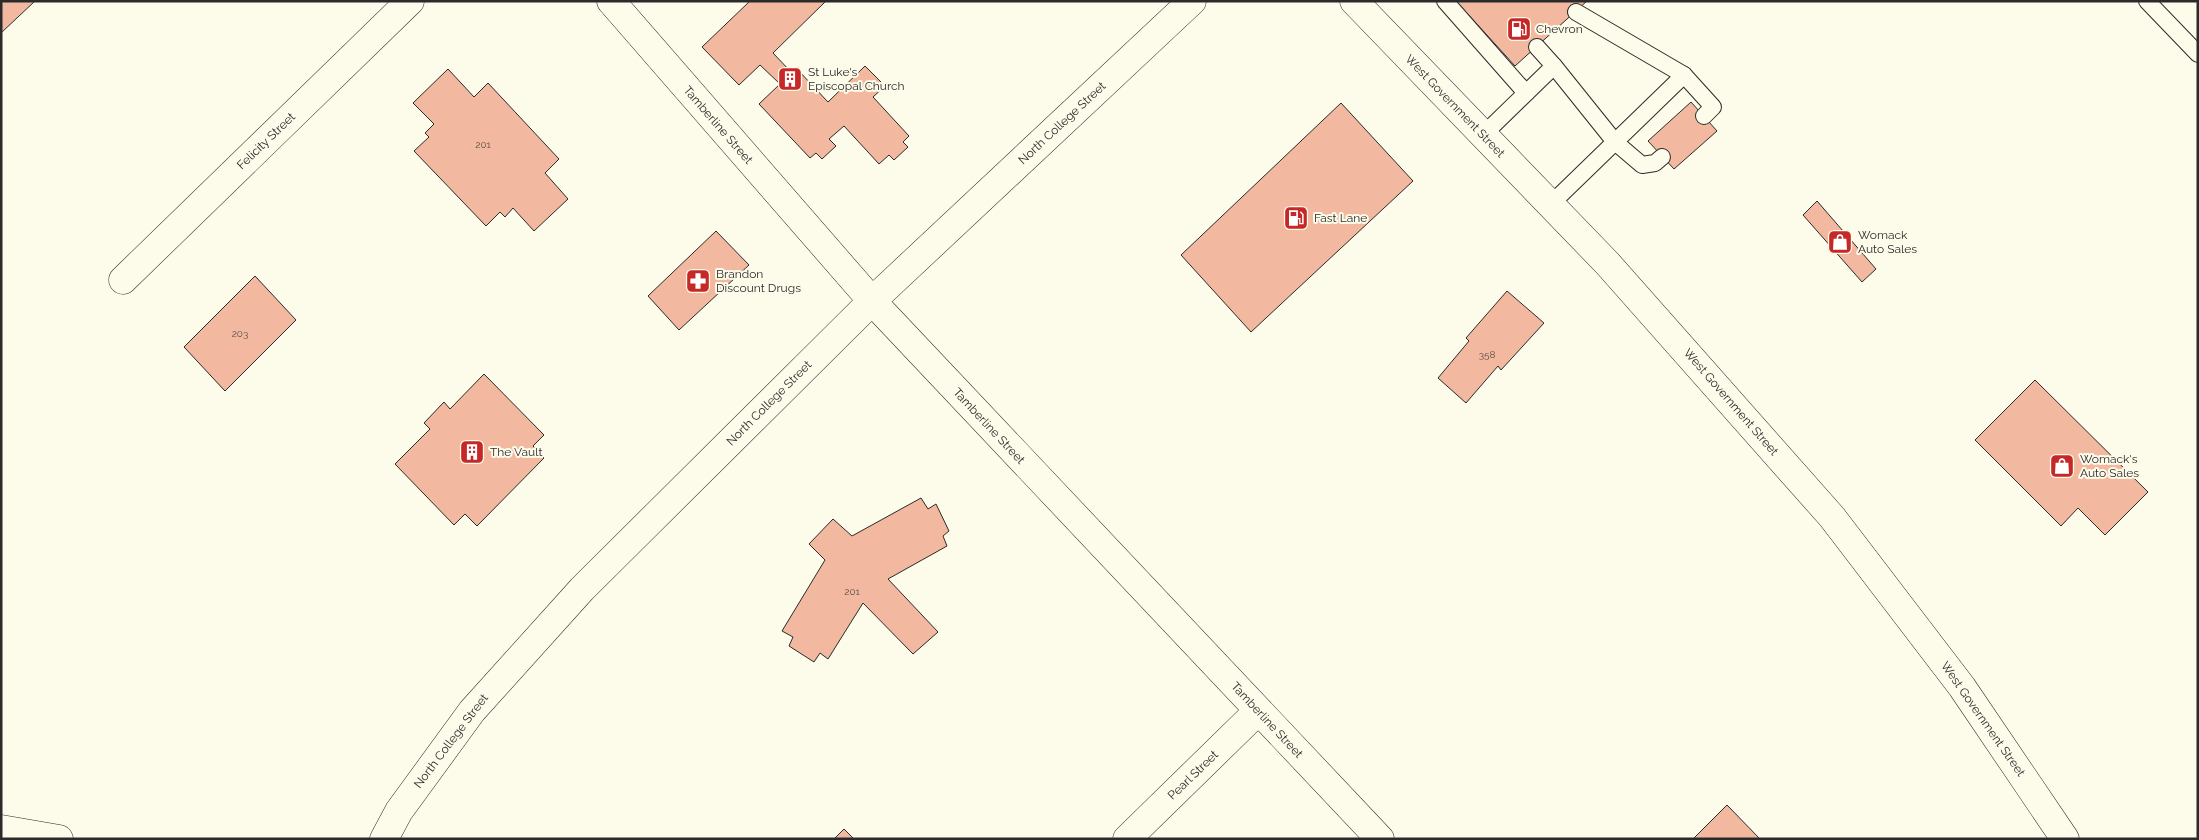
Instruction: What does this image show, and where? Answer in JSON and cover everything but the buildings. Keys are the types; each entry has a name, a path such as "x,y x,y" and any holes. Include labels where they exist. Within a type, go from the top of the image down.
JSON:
{"main road":[{"name":"Felicity Street","path":"123,280 410,1"},
{"name":"Tamberline Street","path":"611,1 872,301 1380,839"},
{"name":"North College Street","path":"384,839 399,811 472,711 569,603 872,301 1192,1"},
{"name":"West Government Street","path":"1354,1 1607,263 1832,517 1962,687 2065,839"},
{"name":"Pearl Street","path":"1127,839 1258,711"},
{"path":"1,829 59,839"}],"lane":[{"path":"1445,1 1526,93"},
{"path":"2147,1 2198,54"},
{"path":"1576,12 1684,75 1713,107 1704,116"},
{"path":"1537,47 1615,142 1642,165 1654,163 1662,157"},
{"path":"1483,135 1554,66"},
{"path":"1551,204 1684,75"}],"place":[{"name":"Chevron","path":"1519,29"},
{"name":"St Luke's Episcopal Church","path":"790,79"},
{"name":"Fast Lane","path":"1296,218"},
{"name":"Womack Auto Sales","path":"1840,242"},
{"name":"Brandon Discount Drugs","path":"698,281"},
{"name":"The Vault","path":"472,452"},
{"name":"Womack's Auto Sales","path":"2062,466"}]}
